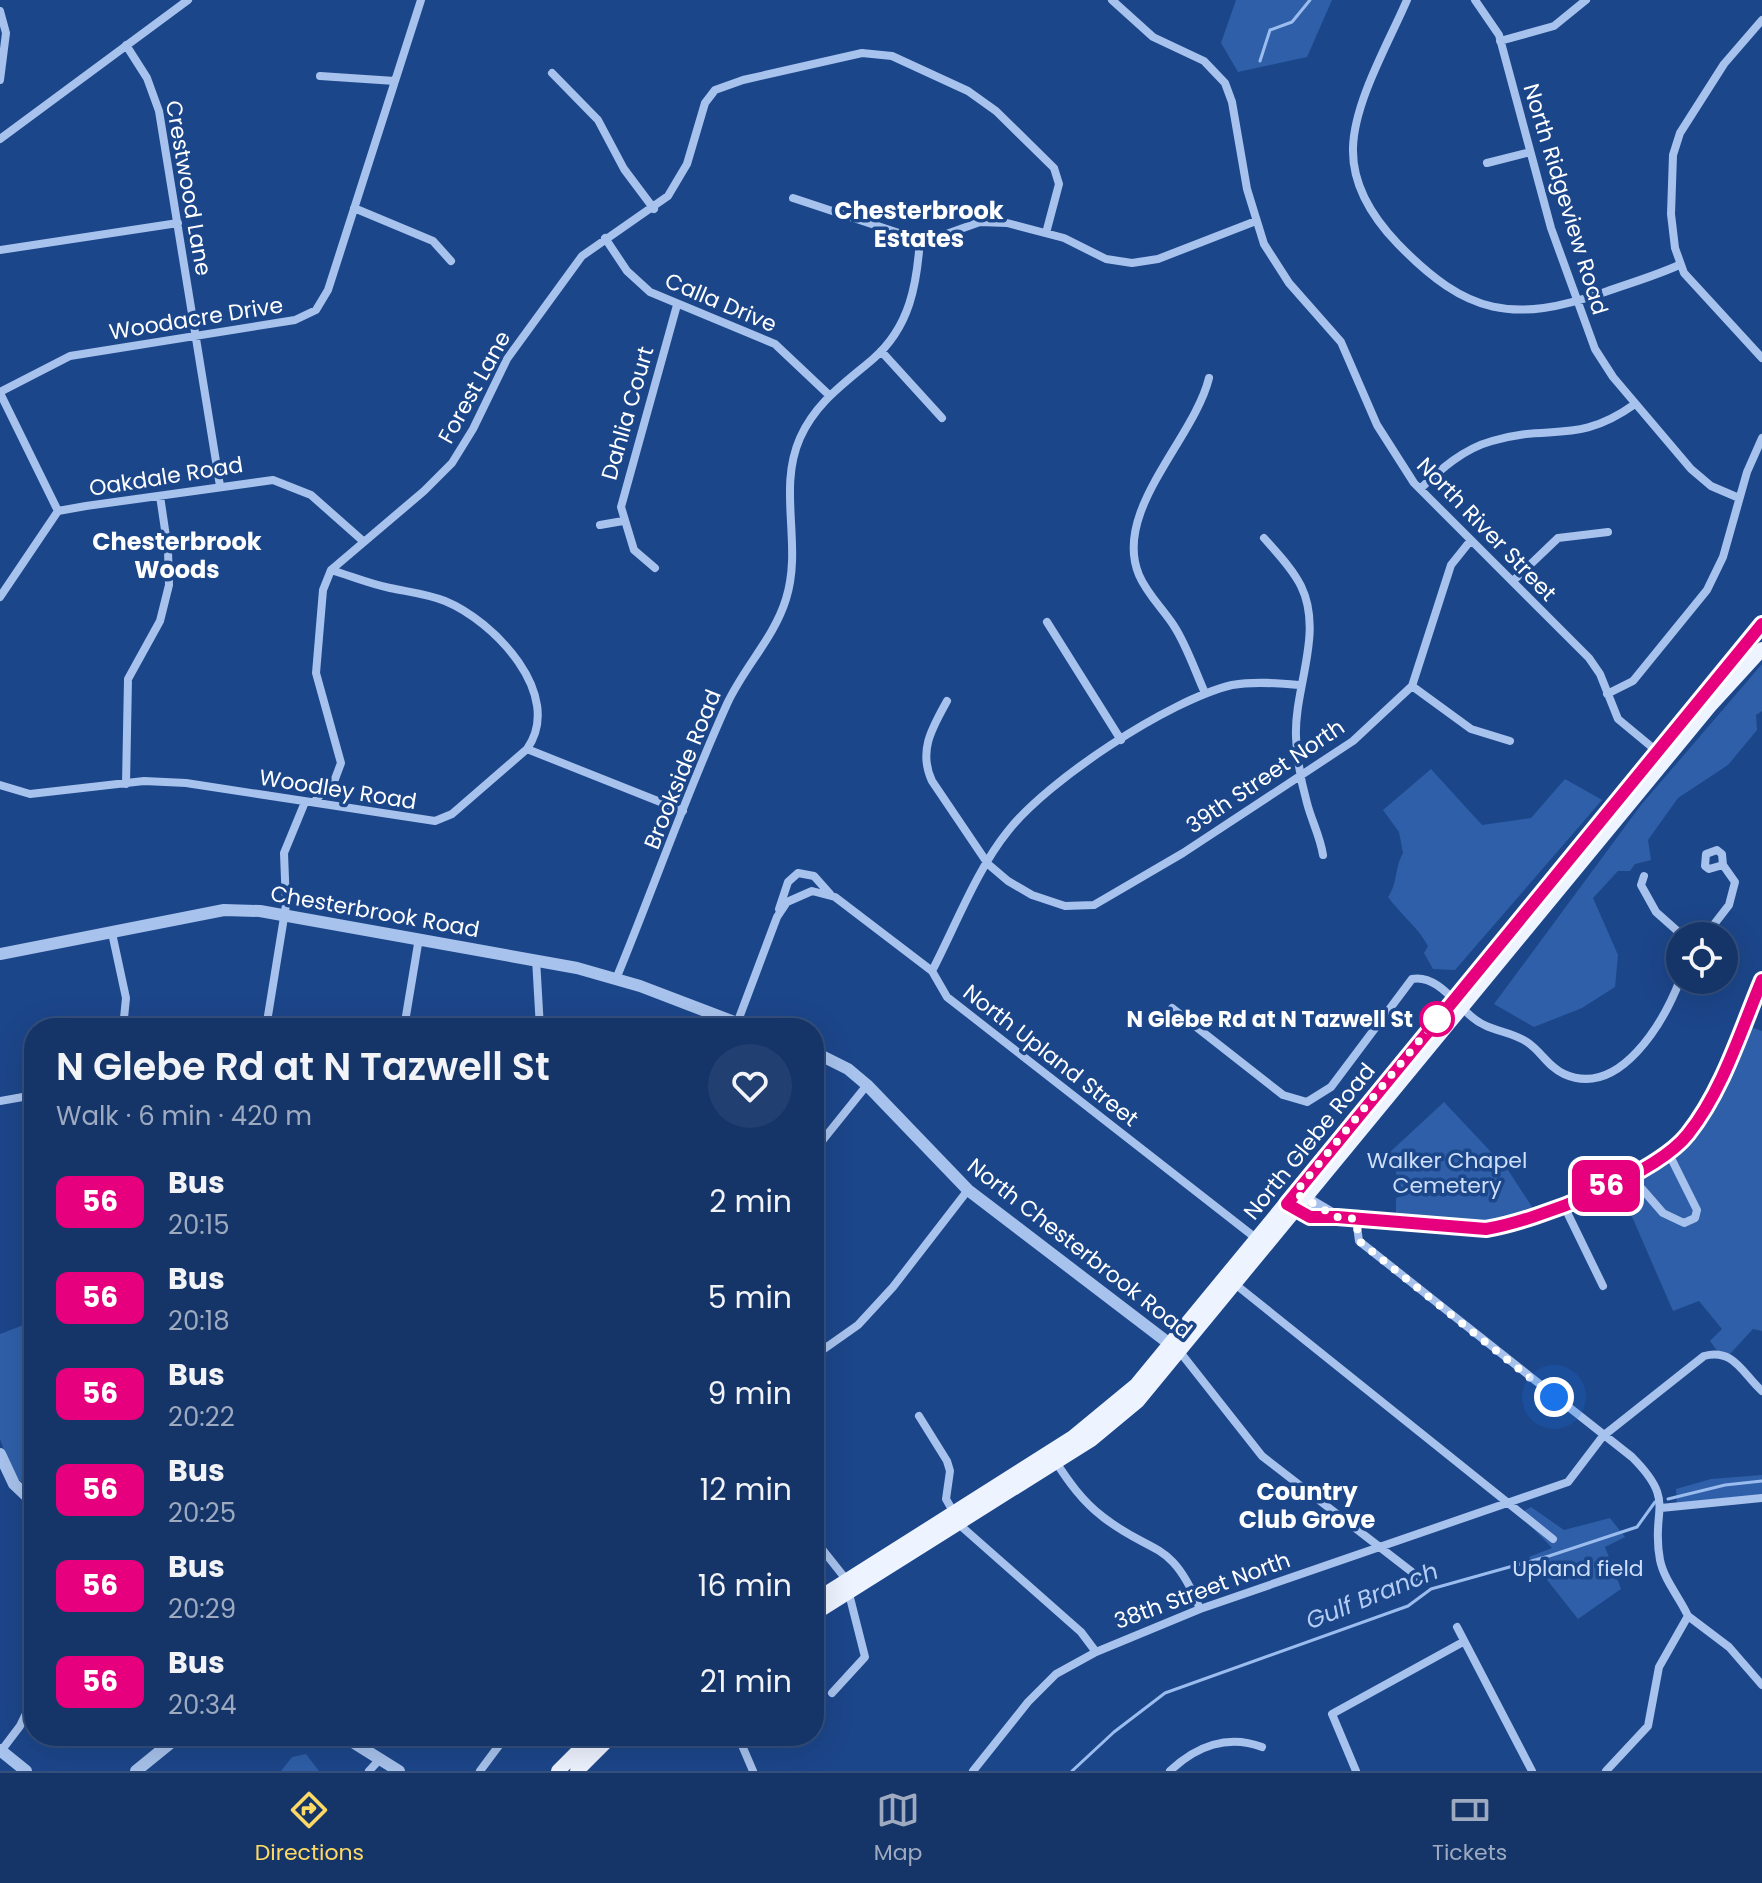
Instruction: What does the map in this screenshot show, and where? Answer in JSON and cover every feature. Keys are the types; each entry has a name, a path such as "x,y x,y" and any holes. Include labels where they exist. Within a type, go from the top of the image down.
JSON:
{"main road":[{"name":"North Glebe Road","path":"824,1606 848,1587 1052,1457 1112,1408 1175,1348 1235,1284 1296,1201 1662,756 1762,624"},
{"name":"North Glebe Road","path":"1662,756 1762,649"},
{"name":"North Glebe Road","path":"1175,1348 1257,1239 1296,1201"},
{"name":"North Glebe Road","path":"824,1597 848,1587"},
{"path":"558,1771 583,1746"},
{"path":"577,1771 602,1746"}],"street":[{"path":"0,139 188,0"},
{"name":"Woodacre Drive","path":"0,392 70,356 295,320 316,310 326,295 421,0"},
{"name":"North River Street","path":"1112,0 1153,37 1204,61 1225,83 1232,102 1256,221 1282,274 1341,342 1383,436 1420,489 1589,658 1600,674 1618,719 1662,756"},
{"path":"1407,0 1361,111 1354,137 1354,163 1361,190 1379,222 1407,253 1443,283 1472,301 1507,309 1536,310 1576,302 1679,265"},
{"name":"North Ridgeview Road","path":"1475,0 1493,22 1500,41 1576,302 1601,360 1698,476 1739,498"},
{"path":"1500,41 1554,26 1586,0"},
{"path":"0,11 6,33 0,80"},
{"path":"1762,20 1724,64 1676,141 1671,170 1671,214 1679,265 1695,288 1762,358"},
{"name":"Crestwood Lane","path":"126,45 156,99 220,486"},
{"name":"Forest Lane","path":"331,570 424,491 452,463 524,334 582,256 605,238 654,209 679,181 705,103 715,90 743,80 862,53 882,53 968,91 996,111 1056,171 1059,184 1046,233"},
{"path":"552,73 598,120 624,169 654,209"},
{"path":"320,76 395,81"},
{"path":"1487,163 1530,152"},
{"path":"793,198 920,239 993,221 1046,233 1106,259 1132,263 1158,259 1256,221"},
{"path":"354,208 433,241 451,261"},
{"path":"0,250 178,223"},
{"name":"Calla Drive","path":"605,238 639,283 677,305 775,344 829,395"},
{"name":"Brookside Road","path":"616,979 727,702 781,612 792,560 788,491 792,464 808,422 829,395 881,351 910,307 918,272 920,239"},
{"name":"Dahlia Court","path":"623,521 622,495 677,305"},
{"path":"881,351 942,418"},
{"path":"1205,693 1175,627 1139,574 1133,548 1139,514 1203,399 1209,378"},
{"path":"0,392 58,511 0,597"},
{"path":"1420,489 1456,458 1482,444 1513,436 1585,430 1608,421 1635,404"},
{"path":"1607,694 1633,681 1707,590 1723,557 1739,498 1762,438"},
{"name":"Oakdale Road","path":"58,511 259,480 286,483 311,495 363,541"},
{"path":"126,784 128,679 160,621 169,585 168,550 160,496"},
{"path":"600,525 623,521 634,550 655,568"},
{"path":"1513,581 1558,538 1608,532"},
{"path":"1264,538 1293,572 1303,590 1309,641 1299,685 1296,735 1307,805 1320,834 1323,855"},
{"name":"39th Street North","path":"988,864 1032,895 1065,906 1094,905 1183,853 1353,741 1412,686 1451,565 1471,540"},
{"path":"268,1018 285,914 284,853 310,802 335,779 341,763 316,673 323,590 331,570 443,600 488,629 530,681 537,696 539,719 527,749 683,811"},
{"path":"1047,622 1121,740"},
{"path":"932,971 1007,831 1037,800 1121,740 1205,693 1235,685 1299,685"},
{"path":"1412,686 1471,729 1510,741"},
{"path":"947,701 929,733 926,766 932,781 988,864"},
{"name":"Woodley Road","path":"0,785 30,794 126,784 186,783 435,821 452,814 527,749"},
{"path":"1717,922 1735,890 1733,875 1723,865"},
{"name":"North Upland Street","path":"777,917 788,882 798,873 814,876 830,894 932,971 947,997 1257,1239"},
{"path":"1644,876 1641,885 1651,906 1668,922"},
{"path":"739,1018 777,917 787,902 803,893 830,894"},
{"name":"Chesterbrook Road","path":"0,954 224,910 285,914 536,959 616,979 718,1018"},
{"path":"112,933 126,998 124,1018"},
{"path":"406,1018 419,938"},
{"path":"536,959 539,1018"},
{"path":"1172,1008 1287,1098 1307,1102 1318,1098 1331,1087 1409,981 1420,978 1429,980 1487,1028 1530,1043 1561,1073 1590,1078 1609,1071 1641,1048 1662,1020 1674,994"},
{"path":"1296,1201 1315,1219 1337,1217 1486,1229 1509,1225 1564,1206 1629,1174 1668,1152 1687,1137 1708,1105 1762,980"},
{"name":"North Chesterbrook Road","path":"824,1057 848,1069 867,1085 968,1190 1175,1348 1252,1447 1421,1579"},
{"path":"824,1139 867,1085"},
{"path":"0,1101 24,1097"},
{"path":"1629,1174 1663,1213 1684,1223 1695,1218 1697,1210 1668,1152"},
{"path":"824,1349 858,1325 968,1190"},
{"path":"1564,1206 1603,1286"},
{"path":"1356,1219 1359,1241 1651,1477 1660,1494 1660,1560 1688,1616 1729,1647 1762,1685"},
{"path":"1235,1284 1553,1539"},
{"name":"38th Street North","path":"973,1771 1028,1702 1056,1674 1096,1652 1200,1609 1568,1482 1603,1436 1704,1356 1718,1352 1729,1355 1762,1391"},
{"path":"919,1416 947,1461 950,1471 946,1499 956,1518 1081,1632 1096,1652"},
{"path":"0,1454 14,1484 24,1494"},
{"path":"1052,1457 1080,1497 1104,1518 1156,1546 1173,1560 1188,1580 1200,1609"},
{"path":"1661,1508 1762,1498"},
{"path":"824,1553 848,1587 865,1657 832,1693"},
{"path":"1606,1771 1648,1726 1659,1667 1688,1616"},
{"path":"1457,1627 1532,1771"},
{"path":"1356,1771 1332,1714 1463,1642"},
{"path":"24,1718 1,1750 26,1771"},
{"path":"1170,1771 1217,1742 1243,1740 1262,1747"},
{"path":"136,1771 167,1746"},
{"path":"359,1746 399,1771"},
{"path":"480,1771 499,1746"},
{"path":"742,1746 753,1771"},
{"path":"369,1771 380,1759"}],"green space":[{"path":"1236,0 1332,0 1307,57 1238,72 1221,43"},
{"path":"1762,664 1762,711 1756,715 1757,730 1728,765 1678,798 1648,840 1651,860 1635,864 1630,871 1618,871 1593,898 1618,955 1615,987 1582,1008 1534,1027 1494,1004 1641,805"},
{"path":"1431,769 1482,825 1531,818 1565,779 1602,800 1455,970 1433,969 1424,953 1428,946 1424,939 1388,897 1403,853 1399,832 1383,810"},
{"path":"1750,1027 1762,1031 1762,1331 1753,1329 1729,1355 1718,1352 1710,1341 1722,1329 1699,1301 1673,1311 1620,1189 1672,1158 1690,1142 1716,1105"},
{"name":"Walker Chapel Cemetery","path":"1444,1102 1508,1170 1534,1210 1483,1221 1396,1215 1396,1198 1404,1195 1389,1153"},
{"path":"24,1325 24,1484 13,1475 0,1439 0,1334"},
{"path":"1762,1475 1762,1498 1677,1506 1676,1489 1711,1479"},
{"name":"Upland field","path":"1531,1507 1564,1530 1610,1518 1625,1537 1605,1547 1621,1589 1578,1619 1529,1557 1552,1548 1519,1514"},
{"path":"306,1754 319,1771 281,1771 292,1757"}],"waterway":[{"path":"1260,61 1270,30 1292,22 1310,0"},
{"name":"Gulf Branch","path":"1668,1499 1725,1485 1762,1481"},
{"name":"Gulf Branch","path":"1072,1771 1114,1732 1165,1693 1408,1606 1431,1589 1549,1556 1637,1527 1655,1502"}],"bus line":[{"name":"56","path":"1762,624 1287,1204 1306,1216 1320,1219 1337,1217 1486,1229 1509,1225 1564,1206 1656,1161 1687,1137 1708,1105 1762,980"}],"place":[{"name":"N Glebe Rd at N Tazwell St","path":"1437,1019"}],"district":[{"name":"Chesterbrook Estates","path":"919,225"},
{"name":"Chesterbrook Woods","path":"177,556"},
{"name":"Country Club Grove","path":"1307,1506"}],"route":[{"path":"1437,1019 1295,1193 1337,1217 1356,1219 1359,1241 1554,1397"}]}
